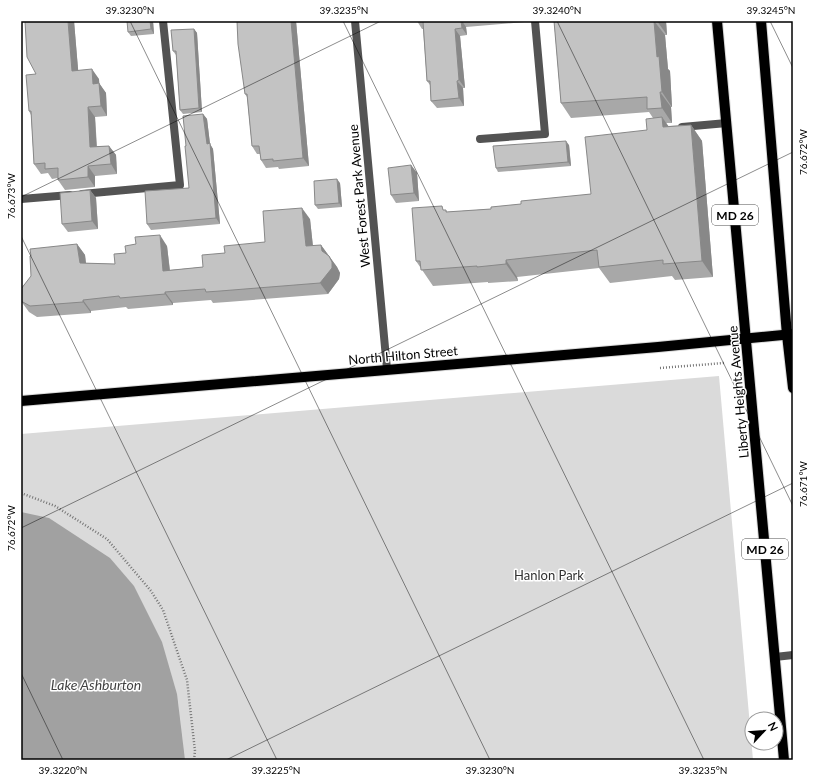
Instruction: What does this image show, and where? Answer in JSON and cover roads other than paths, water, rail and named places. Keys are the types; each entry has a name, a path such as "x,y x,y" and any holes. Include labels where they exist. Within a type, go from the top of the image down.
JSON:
{"main road":[{"name":"Liberty Heights Avenue","path":"717,21 784,760"},
{"name":"MD 26","path":"761,21 790,334 793,388"},
{"name":"North Hilton Street","path":"21,401 658,347 790,334"}],"street":[{"path":"21,199 180,185 163,21"},
{"name":"West Forest Park Avenue","path":"356,21 387,369"},
{"path":"480,139 545,134 535,21"},
{"path":"670,128 727,123"},
{"path":"775,657 793,655"}],"water":[{"name":"Lake Ashburton","path":"21,512 49,518 110,558 134,586 162,642 177,694 185,760 21,760"}],"park label":[{"name":"Hanlon Park","path":"549,575"}]}
